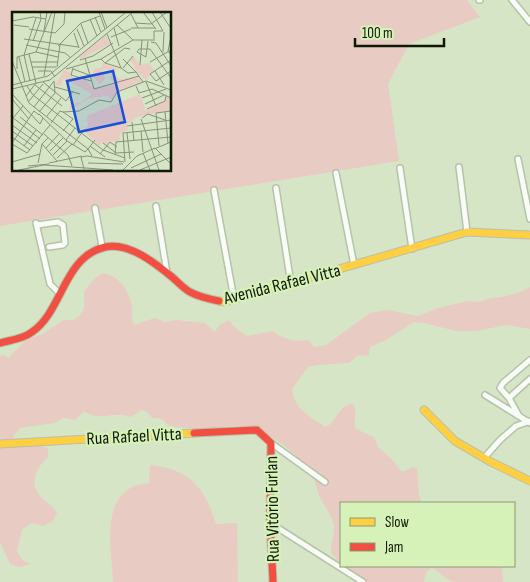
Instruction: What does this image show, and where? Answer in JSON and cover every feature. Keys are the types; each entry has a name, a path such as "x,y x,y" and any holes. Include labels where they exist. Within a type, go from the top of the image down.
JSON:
{"main road":[{"name":"Avenida Rafael Vitta","path":"102,246 124,246 138,252 188,291 208,300 224,302 468,232 530,235"},
{"path":"0,344 17,339 35,330 46,316 78,262 102,246"},
{"path":"424,410 455,441 530,481"},
{"name":"Rua Rafael Vitta","path":"0,444 257,430 269,440"},
{"name":"Rua Vitório Furlan","path":"269,440 270,524 274,582"}],"street":[{"path":"512,0 530,22"},
{"path":"518,159 530,219"},
{"path":"459,167 468,232"},
{"path":"400,168 412,249"},
{"path":"336,173 354,265"},
{"path":"276,188 291,284"},
{"path":"214,190 234,299"},
{"path":"156,206 167,273"},
{"path":"95,208 102,246"},
{"path":"49,247 65,243 63,225 58,222 37,224 50,284 59,293"},
{"path":"519,416 509,398 500,388 503,383 530,360"},
{"path":"509,398 530,379"},
{"path":"485,395 529,422"},
{"path":"484,458 516,426 529,422"},
{"path":"269,440 325,482"},
{"path":"270,524 363,582"}],"shaded area":[{"path":"0,0 467,0 480,17 409,44 388,84 399,161 0,226"},
{"path":"103,273 115,278 124,286 131,303 134,325 155,318 165,322 176,320 205,323 215,332 219,325 229,320 234,327 247,336 273,331 290,340 309,340 314,347 326,345 370,313 388,310 418,316 438,308 468,301 479,302 502,297 530,287 530,329 506,325 477,331 456,331 414,322 386,340 370,347 368,356 358,355 349,363 308,367 292,389 296,402 304,412 326,427 345,406 353,404 355,408 356,429 374,437 378,447 391,458 401,471 413,467 417,468 419,495 422,502 340,502 340,562 335,558 331,548 334,534 333,522 322,502 314,479 298,457 280,442 260,431 240,426 204,429 171,426 162,419 152,418 147,412 142,410 131,417 125,415 96,416 84,411 75,420 64,418 55,423 20,428 13,437 20,445 38,445 48,448 48,457 36,473 34,483 40,496 57,513 53,521 43,526 31,523 22,530 17,550 22,560 30,564 20,567 10,564 0,542 0,356 3,355 8,358 26,340 42,334 64,320 74,320 84,309 84,291 95,278"},
{"path":"150,465 175,471 193,482 207,500 216,524 237,523 238,582 113,582 110,542 112,515 116,503 123,493 136,485 149,483"},
{"path":"345,567 502,567 503,582 453,582 431,568 426,573 424,582 362,582"}],"traffic: slow":[{"path":"219,301 225,302 467,232 530,235"},
{"path":"424,410 455,441 491,462 530,481"},
{"path":"0,444 194,433"}],"traffic: jam":[{"path":"0,343 25,336 42,323 80,262 91,253 105,247 114,246 141,255 190,292 200,297 219,301"},
{"path":"194,433 257,430 271,443 270,523 273,582"}]}
